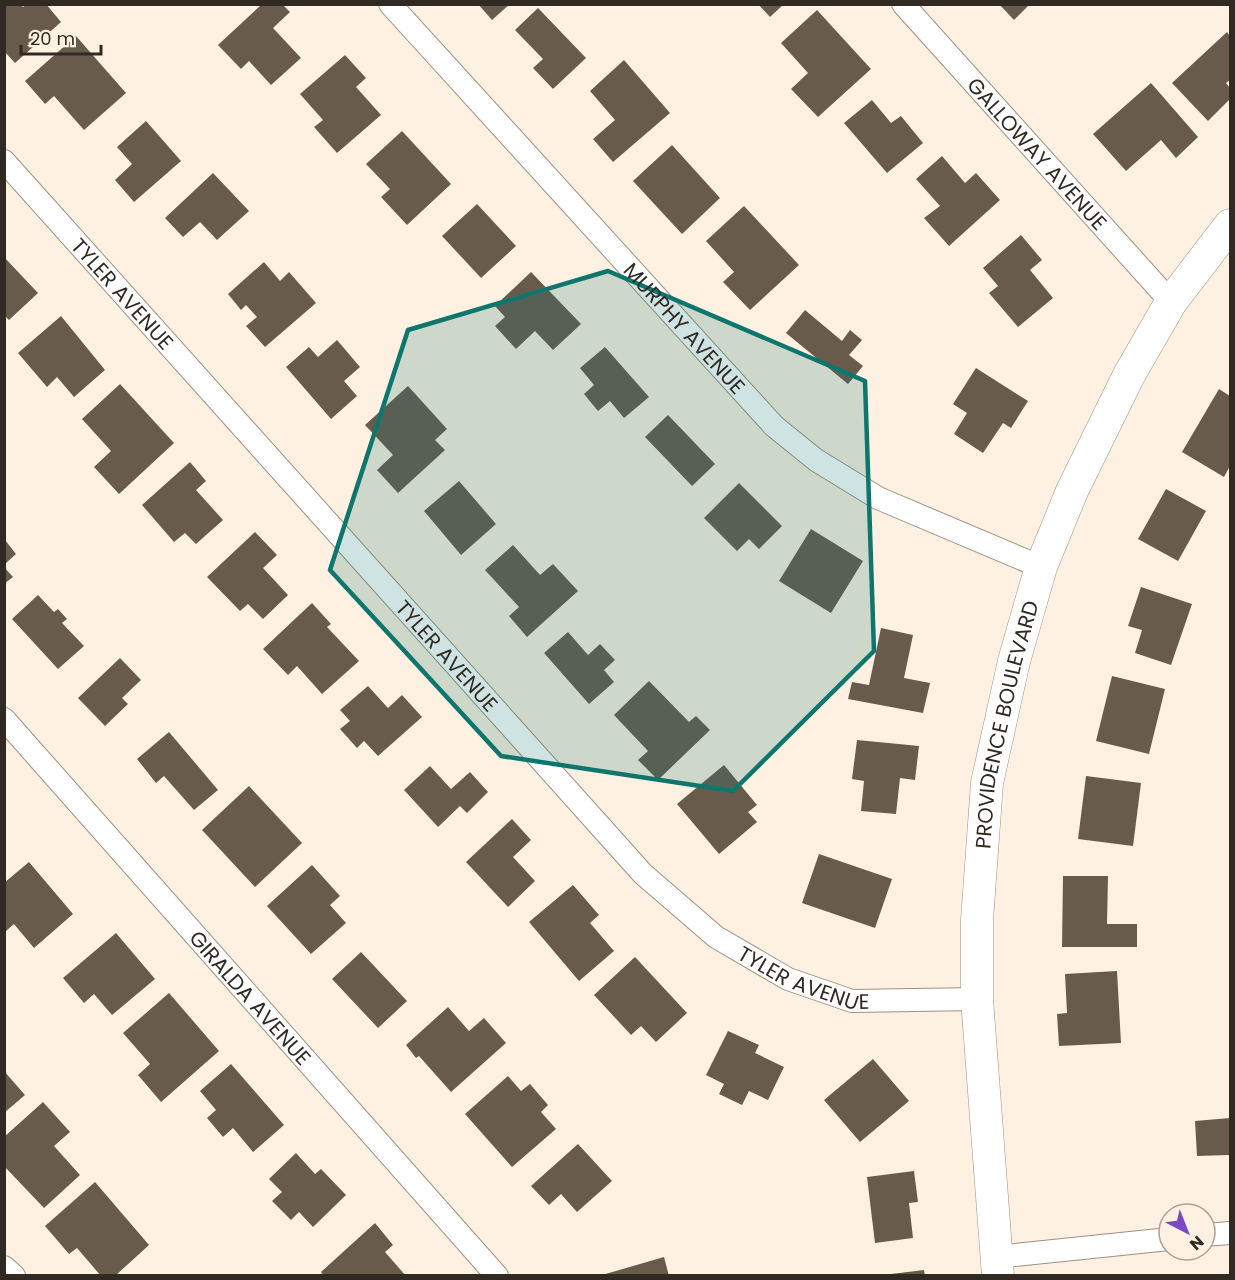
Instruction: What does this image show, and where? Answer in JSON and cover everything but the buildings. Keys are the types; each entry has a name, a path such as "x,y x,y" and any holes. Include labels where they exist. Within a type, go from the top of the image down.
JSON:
{"main road":[{"name":"PROVIDENCE BOULEVARD","path":"997,1266 977,999 977,920 987,783 1014,661 1041,567 1083,470 1129,375 1171,302 1230,225"}],"street":[{"name":"MURPHY AVENUE","path":"390,4 774,426 816,460 878,498 1041,567"},
{"name":"GALLOWAY AVENUE","path":"903,4 1171,302"},
{"name":"TYLER AVENUE","path":"4,161 643,874 716,937 789,978 852,1001 977,999"},
{"name":"GIRALDA AVENUE","path":"4,719 497,1275"},
{"path":"997,1266 1157,1241"},
{"path":"4,1267 14,1275"}],"highlighted area":[{"path":"608,271 865,381 874,651 733,791 501,756 330,570 408,330"}]}
